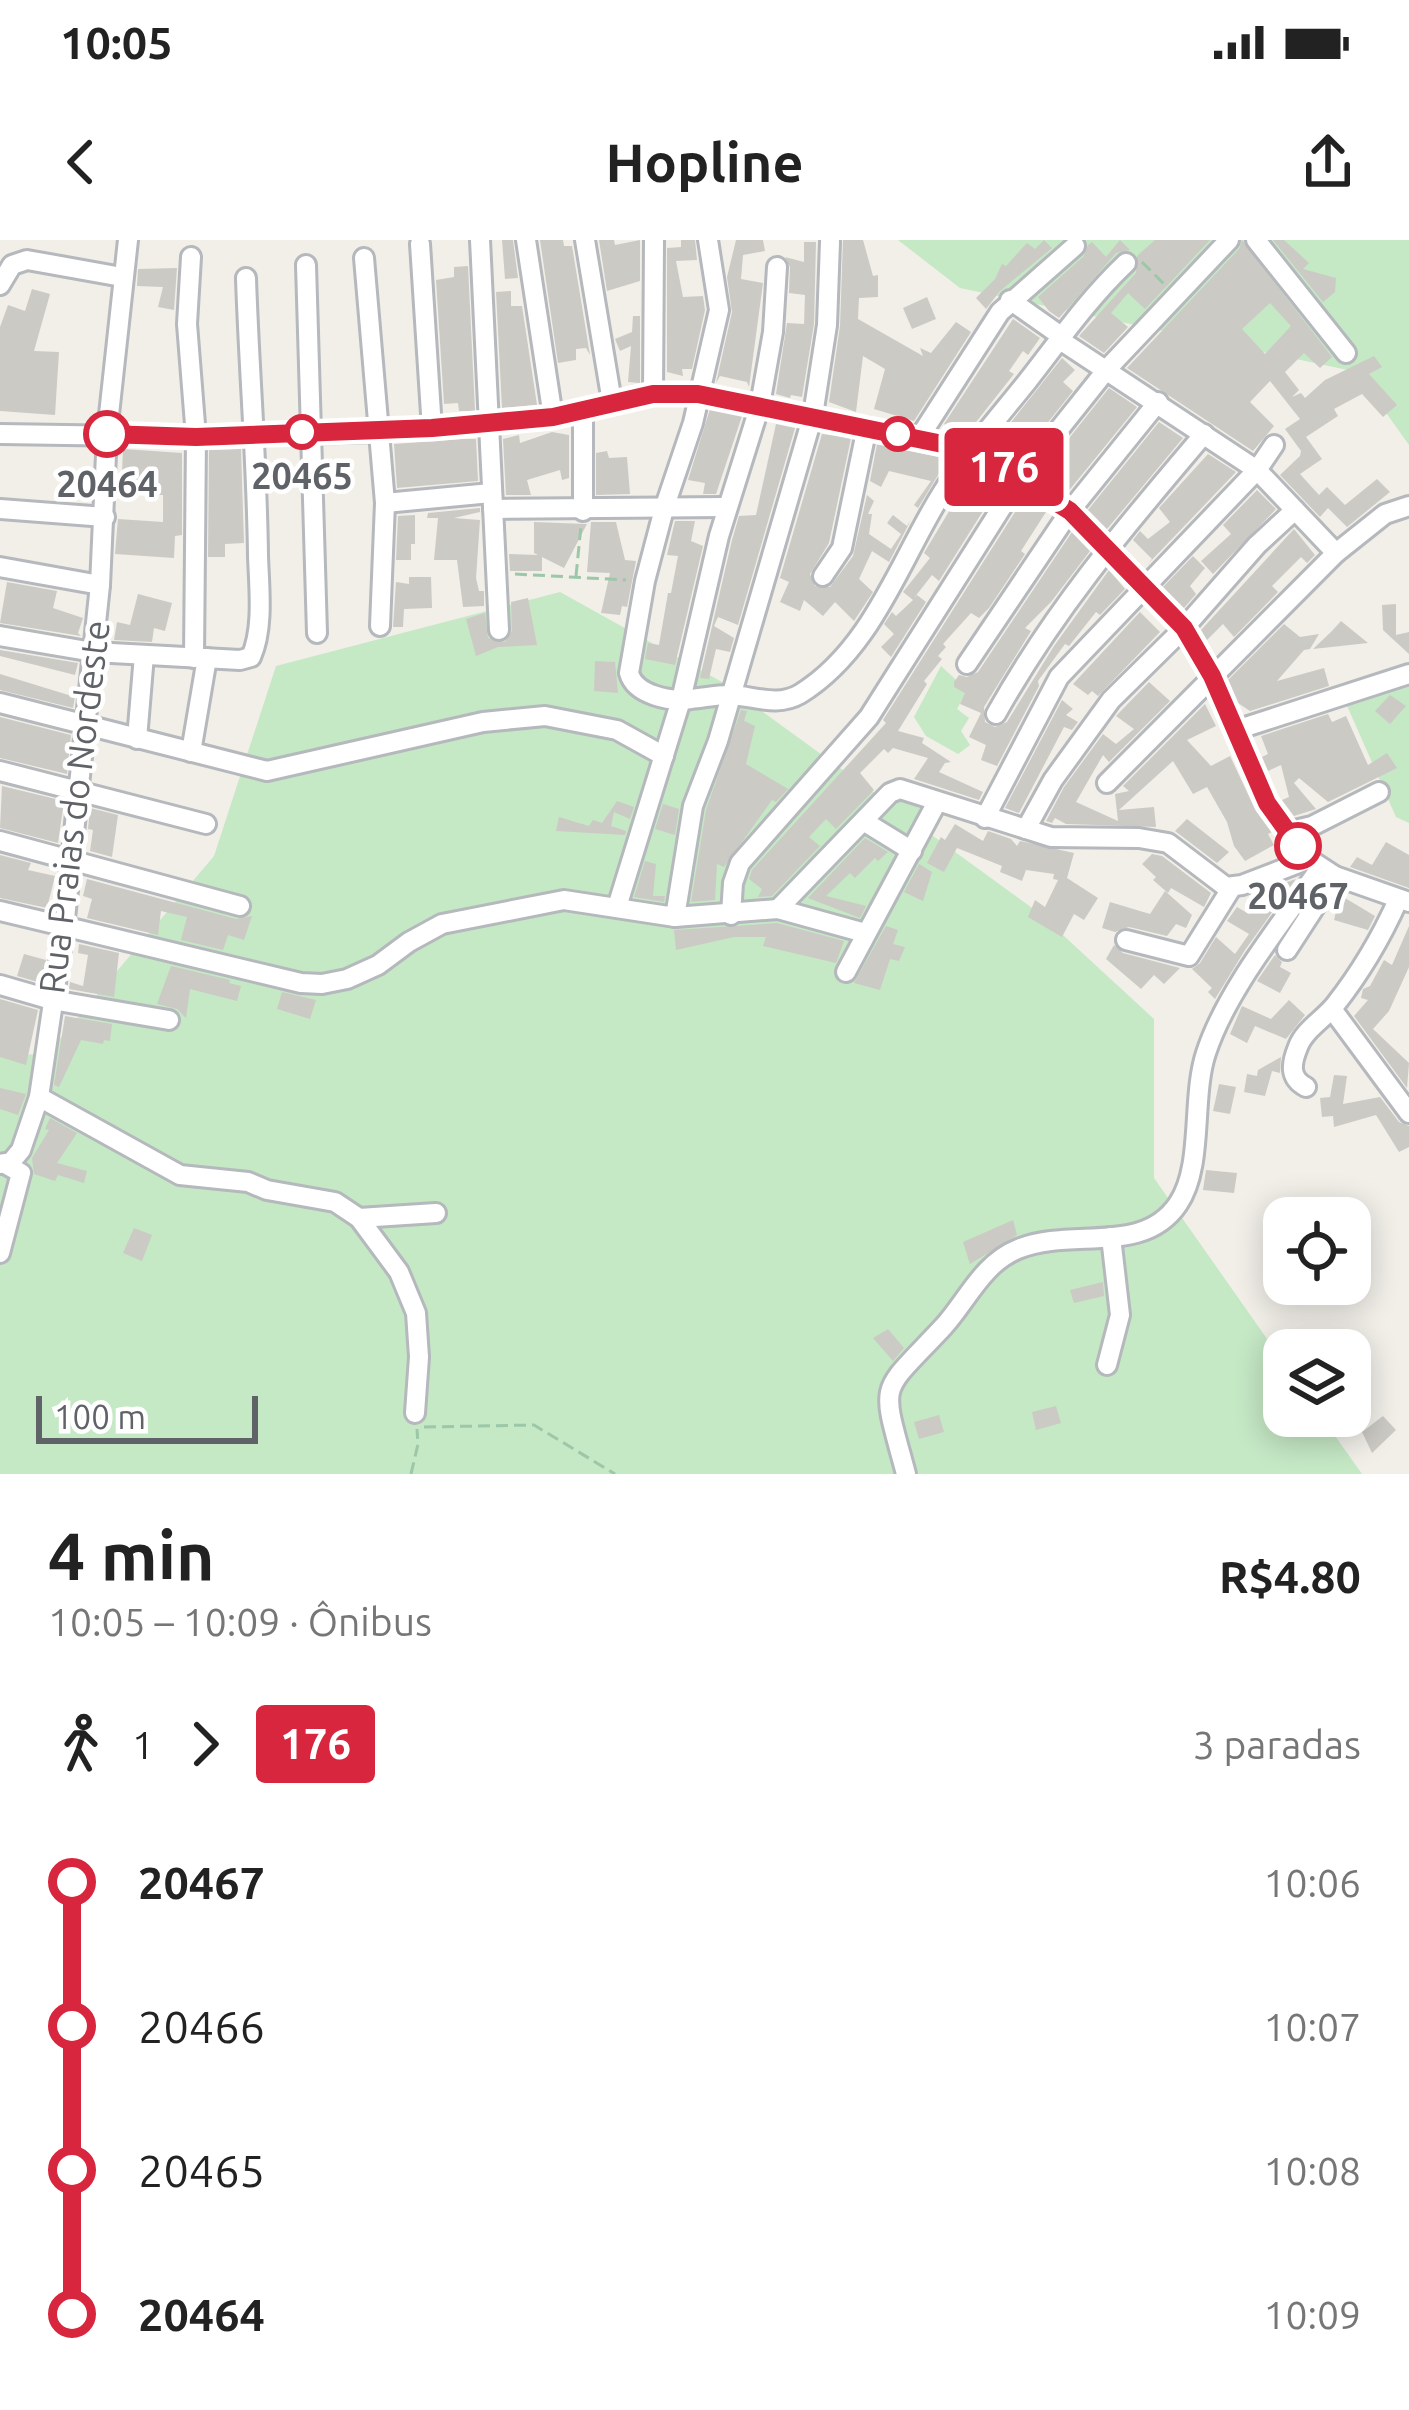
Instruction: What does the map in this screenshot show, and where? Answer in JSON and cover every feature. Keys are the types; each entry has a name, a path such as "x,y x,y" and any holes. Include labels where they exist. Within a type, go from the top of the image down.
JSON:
{"street":[{"name":"Rua Praias do Nordeste","path":"3,1164 21,1150 39,1097 64,928 100,585 107,434 128,240"},
{"path":"480,240 499,630"},
{"path":"526,240 553,417"},
{"path":"585,240 612,402"},
{"path":"653,394 654,240"},
{"path":"708,240 719,310 693,423 645,581 631,681 643,691 681,700 731,695 786,700 802,693 846,651 905,567 941,494 972,450 1082,307 1133,262"},
{"path":"731,915 740,863 869,717 1021,477 1108,368 1229,240"},
{"path":"1256,240 1346,352"},
{"path":"675,917 693,806 731,695 812,415 823,360 830,242"},
{"path":"419,244 432,428"},
{"path":"919,438 1010,300 1075,246"},
{"path":"191,257 187,324 196,437 201,658 191,752"},
{"path":"364,258 385,503 380,626"},
{"path":"0,285 12,265 27,260 122,277"},
{"path":"306,265 317,633"},
{"path":"617,907 681,700 727,507 760,405 773,332 776,267"},
{"path":"0,635 93,652 251,657 259,592 256,432 250,405 246,278"},
{"path":"1010,300 1257,470 1336,553"},
{"path":"0,434 196,437 377,432 553,417 653,394 698,394 972,450 1070,511 1184,628 1212,676 1267,803 1286,832 1321,867 1404,901 1332,1010 1298,1044 1292,1074 1306,1087"},
{"path":"967,664 1070,511 1158,402"},
{"path":"583,411 583,511"},
{"path":"823,576 842,548 867,427"},
{"path":"996,714 1036,642 1204,434"},
{"path":"986,818 1059,677 1257,470 1274,445"},
{"path":"385,503 492,501 583,511 727,507"},
{"path":"1107,783 1336,553 1385,514 1409,506"},
{"path":"0,509 105,517"},
{"path":"1026,829 1088,729 1295,510"},
{"path":"0,567 100,585"},
{"path":"137,739 144,655"},
{"path":"1236,730 1409,674"},
{"path":"0,703 266,770 483,722 545,716 617,730 664,755"},
{"path":"0,771 206,824"},
{"path":"778,909 900,789 1051,837 1168,843 1221,886 1321,867"},
{"path":"1286,832 1312,826 1379,791"},
{"path":"847,972 937,802"},
{"path":"865,822 912,851"},
{"path":"0,841 240,906"},
{"path":"1287,950 1321,867"},
{"path":"906,1474 886,1401 893,1376 966,1302 981,1275 997,1259 1049,1239 1139,1234 1156,1226 1177,1206 1190,1176 1205,1055 1223,1013 1321,867"},
{"path":"1126,940 1189,956 1232,887"},
{"path":"0,911 301,983 322,984 378,965 442,924 564,900 675,917 778,909 865,933"},
{"path":"0,985 52,1000 169,1020"},
{"path":"1332,1010 1409,1113"},
{"path":"39,1097 180,1174 248,1182 335,1202 358,1218 399,1272 416,1313 415,1413"},
{"path":"0,1253 21,1173 3,1164"},
{"path":"358,1218 436,1213"},
{"path":"1108,1365 1120,1316 1111,1237"}],"path":[{"path":"1133,262 1175,295"},
{"path":"576,578 583,511"},
{"path":"496,573 645,581"},
{"path":"411,1474 418,1444 416,1427 534,1425 615,1474"}],"green space":[{"path":"898,240 1409,240 1409,445 1357,372 960,288"},
{"path":"560,592 722,682 888,803 896,794 926,812 918,825 1039,913 1154,1019 1154,1178 1263,1333 1263,1437 1336,1437 1362,1474 0,1474 0,1057 48,1053 214,856 276,666"},
{"path":"941,666 967,690 957,709 969,718 961,731 970,745 958,754 926,736 914,717"},
{"path":"1409,676 1409,823 1396,817 1345,701"}],"building":[{"path":"502,240 513,240 518,278 505,279"},
{"path":"540,240 563,240 564,246 572,246 590,355 586,348 576,349 576,360 558,363"},
{"path":"599,240 614,240 615,245 640,240 640,281 607,291"},
{"path":"681,240 695,240 697,260 676,261 683,297 703,296 705,310 692,369 682,369 683,376 667,372 667,248 681,247"},
{"path":"736,240 763,240 765,251 743,255 741,279 763,283 749,387 747,382 720,376 716,383 732,312 727,277"},
{"path":"843,240 863,240 873,276 878,275 878,297 859,298 858,319 923,356 920,348 931,353 956,322 971,332 914,421 874,409 885,369 863,356 856,412 829,402 840,326"},
{"path":"1044,240 1052,248 1000,291 986,309 976,298 1002,264 1006,266 1027,243 1035,249"},
{"path":"1120,240 1130,250 1116,253 1059,318 1049,311 1038,297 1084,256 1088,245 1092,242 1106,257"},
{"path":"1155,240 1210,240 1145,309 1128,293 1111,313 1128,327 1104,353 1079,336 1136,273 1137,256"},
{"path":"1242,240 1332,357 1320,368 1304,353 1285,372 1299,390 1292,397 1301,393 1305,398 1325,380 1374,356 1382,367 1369,374 1397,405 1383,417 1362,394 1334,409 1338,416 1306,437 1322,459 1300,474 1319,495 1327,487 1345,505 1377,479 1390,492 1347,527 1328,508 1320,517 1280,475 1300,456 1285,429 1300,419 1270,381 1250,402 1274,426 1253,451 1127,368 1239,249","holes":["1270,303 1291,326 1265,354 1242,329"]},
{"path":"1273,240 1284,240 1309,263 1303,269 1336,278 1335,292 1323,302"},
{"path":"804,242 816,242 814,324 802,397 790,398 776,394 787,323 804,324 805,295 789,293 790,267 785,257 804,262"},
{"path":"468,266 475,411 459,411 458,403 444,404 436,280 454,277 454,267"},
{"path":"177,268 174,310 158,307 163,287 137,286 138,269"},
{"path":"32,289 50,294 34,351 59,352 55,415 0,411 0,327 8,305 25,311"},
{"path":"511,291 511,306 522,306 537,405 502,408 496,292"},
{"path":"927,297 936,319 912,329 903,308"},
{"path":"633,316 640,316 640,383 628,382 631,346 620,351 615,339 632,332"},
{"path":"1013,319 1040,338 1028,355 1023,351 1009,371 1014,374 969,431 962,424 955,433 944,424"},
{"path":"1062,358 1075,370 1063,382 1073,391 1017,461 993,445"},
{"path":"1109,388 1137,407 1067,493 1043,471"},
{"path":"710,409 742,416 716,494 703,494 705,483 688,480"},
{"path":"1159,422 1183,438 1107,529 1088,510"},
{"path":"776,424 795,428 738,625 718,617 714,626 734,638 730,652 716,649 709,679 700,678 739,516 756,515"},
{"path":"552,432 569,435 569,478 562,480 560,470 527,480 531,495 506,495 503,439 519,435 520,443"},
{"path":"822,434 851,438 829,543 810,574 815,586 830,587 853,556 867,495 874,501 868,514 872,514 869,534 891,549 901,534 887,523 893,515 907,526 911,520 889,562 872,551 859,579 873,592 854,621 835,602 823,616 804,600 800,611 780,602 789,582 780,578"},
{"path":"476,439 478,481 397,488 394,444"},
{"path":"877,444 946,462 918,508 914,505 931,481 889,471 881,487 870,481"},
{"path":"123,449 182,453 182,535 175,536 174,558 115,554 118,519 163,522 163,495 121,494"},
{"path":"241,449 244,543 225,544 225,557 208,557 209,450"},
{"path":"607,451 609,458 627,457 630,494 596,495 596,453"},
{"path":"1208,454 1236,472 1147,565 1152,559 1133,540 1140,531 1148,539 1170,522 1159,508"},
{"path":"975,468 1000,484 939,581 932,575 914,598 917,595 926,602 891,657 881,647 894,634 884,624 892,612 896,616 913,600 903,592 930,558 924,553"},
{"path":"1257,490 1276,509 1213,574 1201,561 1231,534 1223,525"},
{"path":"1022,501 1046,512 1021,551 1025,554 989,608 979,618 971,613 943,644 946,647 938,656 942,659 924,681 927,684 898,731 924,738 922,743 951,762 939,772 983,792 979,800 914,779 928,758 884,749 860,773 874,790 836,829 826,819 809,837 820,846 772,896 758,897 762,889 749,879 752,870 886,723 883,720"},
{"path":"480,508 480,512 454,518 480,520 476,578 479,591 484,591 484,606 463,607 457,560 434,560 438,518 427,518 428,513"},
{"path":"415,515 411,560 396,560 398,516"},
{"path":"675,521 695,521 691,541 703,546 675,665 645,659 648,643 659,645 671,593 678,556 667,555"},
{"path":"534,522 587,524 564,568 542,557 542,571 510,571 509,554 538,555 534,553"},
{"path":"591,522 616,522 625,560 636,561 627,607 622,606 620,615 601,613 610,573 587,572"},
{"path":"1294,529 1315,555 1307,563 1301,557 1272,586 1278,592 1234,637 1223,624 1207,640 1201,630"},
{"path":"1072,532 1090,551 1025,628 1031,631 984,707 985,722 995,727 1007,722 1109,570 1125,589 1100,615 1096,612 1069,646 1065,644 1038,681 997,766 981,760 986,745 969,737 981,713 960,704 965,693 954,682 959,675 978,672"},
{"path":"1193,556 1205,568 1190,586 1196,594 1184,608 1163,587"},
{"path":"409,577 431,577 432,608 404,609 403,627 393,627 396,582 409,584"},
{"path":"7,582 57,591 53,608 83,618 81,636 0,623"},
{"path":"138,594 172,603 165,631 154,628 152,642 114,640 117,622 130,625"},
{"path":"528,598 537,645 498,647 476,656 466,619 485,613 488,638 505,642 512,631 511,602"},
{"path":"1396,604 1396,635 1409,632 1409,654 1383,630 1382,605"},
{"path":"1140,612 1160,632 1098,696 1073,684"},
{"path":"1341,621 1368,643 1313,649 1332,631"},
{"path":"1284,624 1300,637 1319,634 1277,681 1324,668 1329,686 1250,711 1238,703 1228,680"},
{"path":"0,650 78,663 75,675 0,656"},
{"path":"595,661 615,662 618,693 594,691"},
{"path":"0,674 75,697 73,708 0,690"},
{"path":"1149,682 1170,701 1109,762 1103,755 1076,802 1118,821 1115,794 1129,791 1123,786 1205,704 1216,726 1187,740 1211,766 1230,756 1255,809 1272,832 1268,834 1274,845 1245,861 1207,787 1193,794 1173,761 1119,810 1154,807 1156,827 1046,821 1103,734 1116,744 1134,729 1116,716"},
{"path":"1390,695 1406,706 1390,724 1375,711"},
{"path":"1062,700 1073,709 1066,715 1078,722 1072,730 1064,727 1019,813 1005,808"},
{"path":"741,710 747,711 744,721 755,726 746,764 788,789 776,802 772,800 724,867 717,864 715,900 691,902 706,810"},
{"path":"1328,714 1332,722 1346,716 1368,765 1387,753 1397,768 1328,802 1299,778 1294,783 1316,809 1294,816 1282,800 1289,797 1281,765 1268,771 1261,736"},
{"path":"0,717 71,735 67,774 0,758"},
{"path":"2,786 64,801 58,843 0,828"},
{"path":"617,801 634,807 630,819 614,812 611,826 626,831 625,835 556,831 559,817 589,826 593,820 602,823"},
{"path":"663,804 679,809 675,835 655,829"},
{"path":"90,808 118,815 112,857 90,851"},
{"path":"1187,819 1229,852 1217,863 1175,831"},
{"path":"955,824 983,841 988,831 1017,846 1020,841 1074,853 1067,878 1098,898 1084,920 1074,914 1062,937 1028,917 1035,900 1045,907 1058,880 1053,879 1054,874 1026,870 1022,881 1000,872 1002,866 957,848 944,872 927,863 941,837 945,840"},
{"path":"865,838 888,852 855,878 850,873 826,896 866,906 860,918 808,898"},
{"path":"1386,842 1409,855 1409,888 1350,867 1357,857 1372,865"},
{"path":"1152,854 1162,856 1211,893 1204,907 1171,888 1168,893 1153,880 1156,877 1142,864"},
{"path":"0,855 31,863 28,870 55,876 47,908 0,898"},
{"path":"645,861 656,864 653,896 665,896 664,902 634,897"},
{"path":"919,864 932,872 923,901 904,892"},
{"path":"87,879 236,919 252,916 244,940 228,935 223,950 181,940 187,917 161,911 158,935 87,918 92,899 83,896"},
{"path":"1296,879 1215,999 1208,992 1212,988 1192,969 1216,937 1235,954 1249,934 1227,921 1237,907 1249,914 1261,899 1267,904 1281,884"},
{"path":"1165,891 1192,915 1186,928 1176,924 1167,936 1129,927 1115,932 1102,928 1110,902 1150,914"},
{"path":"1340,895 1375,916 1368,930 1334,920"},
{"path":"777,923 844,941 836,963 763,946 766,937 734,937 676,950 674,930"},
{"path":"886,926 898,930 893,944 905,947 899,961 890,959 880,990 854,983"},
{"path":"1409,926 1409,967 1389,1011 1373,1029 1409,1063 1407,1088 1354,1016 1368,1000 1361,998 1363,989 1370,986 1384,960 1392,965"},
{"path":"79,944 119,953 114,997 69,989 70,982 83,986 88,955 78,953"},
{"path":"1114,945 1123,953 1180,968 1164,984 1154,975 1141,989 1106,959"},
{"path":"24,954 46,960 41,983 17,976"},
{"path":"1275,955 1282,962 1280,967 1291,973 1280,993 1257,981"},
{"path":"171,966 230,980 241,986 237,1001 190,989 186,1018 177,1009 157,1004"},
{"path":"282,992 316,1000 310,1019 277,1009"},
{"path":"0,999 38,1010 26,1065 0,1057"},
{"path":"1289,1000 1305,1015 1286,1039 1255,1026 1247,1043 1230,1034 1242,1006 1271,1019"},
{"path":"65,1016 112,1024 110,1041 81,1040 59,1087 54,1085"},
{"path":"1281,1057 1280,1073 1272,1071 1265,1096 1244,1092 1247,1074 1257,1076 1258,1070"},
{"path":"1334,1075 1347,1076 1343,1104 1380,1097 1399,1122 1409,1126 1409,1147 1399,1152 1376,1115 1334,1127 1333,1116 1322,1117 1320,1098 1330,1097"},
{"path":"1219,1084 1236,1087 1230,1114 1213,1111"},
{"path":"0,1088 26,1094 18,1115 0,1109"},
{"path":"50,1118 77,1133 57,1163 87,1171 84,1183 34,1174 32,1158 49,1130 45,1129"},
{"path":"1206,1170 1237,1173 1234,1193 1203,1190"},
{"path":"1013,1220 1017,1235 970,1264 963,1242"},
{"path":"134,1228 152,1235 142,1261 123,1253"},
{"path":"1103,1282 1104,1296 1074,1303 1070,1290"},
{"path":"888,1329 904,1348 893,1361 873,1338"},
{"path":"1056,1406 1061,1423 1036,1430 1032,1412"},
{"path":"939,1415 944,1432 919,1439 914,1422"},
{"path":"1383,1416 1396,1430 1372,1453 1364,1437 1371,1437 1371,1425"}],"bus line":[{"name":"176","path":"107,434 196,437 377,432 553,417 653,394 698,394 972,450 1070,511 1184,628 1212,676 1267,803 1298,846"}],"place":[{"name":"20465","path":"302,432"},
{"name":"20464","path":"107,434"},
{"name":"20467","path":"1298,846"}]}
